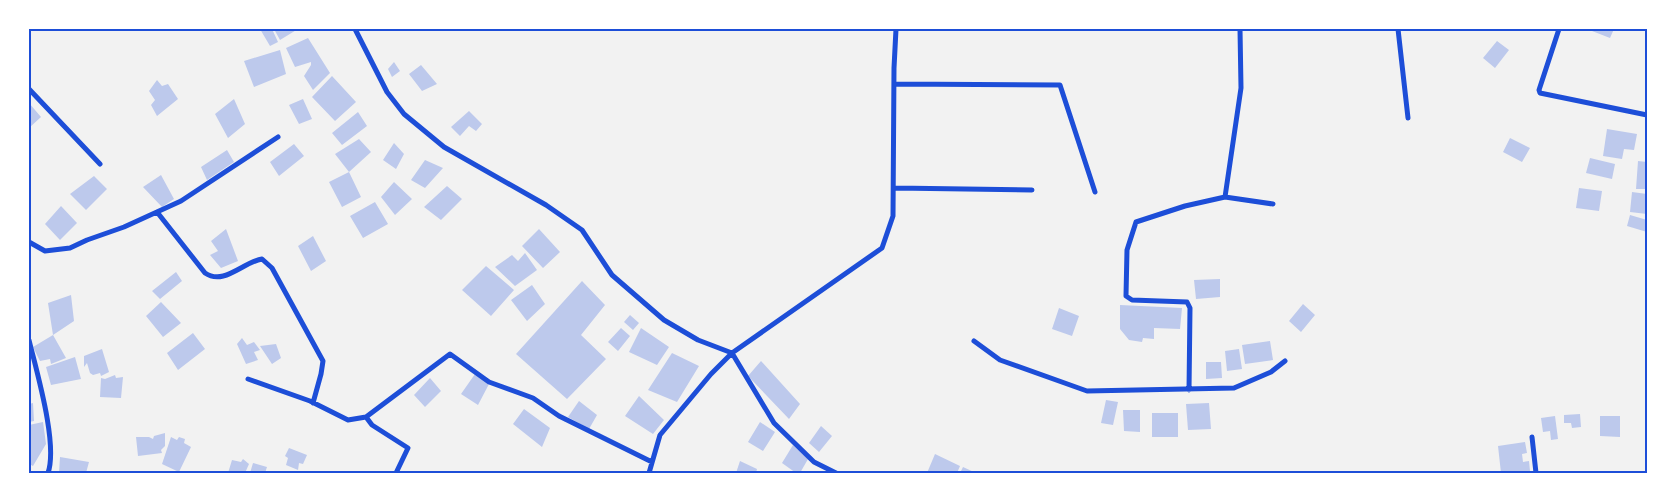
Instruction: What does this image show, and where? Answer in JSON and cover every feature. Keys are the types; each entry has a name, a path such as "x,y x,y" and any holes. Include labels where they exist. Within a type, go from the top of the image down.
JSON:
{"street":[{"path":"355,29 386,92 404,114 444,147 538,200 582,230 612,275 664,320 698,340 732,353 774,424 814,462 836,473"},
{"path":"649,473 660,435 711,374 732,353 882,248 893,216 895,188 894,84 896,29"},
{"path":"1225,197 1241,88 1240,29"},
{"path":"1398,29 1408,118"},
{"path":"1559,29 1539,90 1540,93 1647,115"},
{"path":"894,84 1060,86 1095,192"},
{"path":"29,89 100,164"},
{"path":"29,242 45,251 70,248 124,227 181,201 278,136"},
{"path":"895,188 1032,190"},
{"path":"1189,390 1190,308 1187,302 1132,300 1126,296 1127,250 1136,222 1185,206 1225,197 1273,204"},
{"path":"157,212 204,273 210,277 217,278 244,268 254,260 262,259 272,268 323,361 313,403"},
{"path":"29,340 50,433 50,467 48,473"},
{"path":"974,341 1000,360 1087,391 1234,388 1271,372 1285,361"},
{"path":"248,379 313,403 348,420 366,417 450,354 490,382 533,398 559,416 652,462"},
{"path":"366,417 372,425 408,448 396,473"},
{"path":"1532,437 1536,473"}],"building":[{"path":"260,29 272,29 278,42 270,46"},
{"path":"274,29 298,29 280,40"},
{"path":"1593,29 1614,29 1610,38 1592,31"},
{"path":"308,38 330,73 313,90 304,76 311,62 295,67 286,48"},
{"path":"1497,41 1509,50 1495,68 1483,58"},
{"path":"280,50 286,74 254,87 244,61"},
{"path":"394,62 400,71 392,77 388,69"},
{"path":"421,65 437,84 422,91 409,74"},
{"path":"332,76 356,102 335,121 312,97"},
{"path":"157,80 162,86 168,84 178,99 157,116 151,105 155,100 149,91"},
{"path":"234,99 245,124 228,138 215,114"},
{"path":"303,99 312,119 299,124 289,105"},
{"path":"29,103 41,117 29,128"},
{"path":"469,111 482,124 476,131 469,126 460,136 451,127"},
{"path":"358,112 367,126 342,145 332,133"},
{"path":"1607,129 1637,134 1634,150 1624,149 1622,159 1603,156"},
{"path":"1510,138 1530,148 1522,162 1503,152"},
{"path":"359,139 371,152 349,172 335,154"},
{"path":"394,143 404,154 396,169 383,160"},
{"path":"294,144 304,156 279,176 270,162"},
{"path":"227,150 234,162 207,180 201,167"},
{"path":"1590,158 1615,164 1612,179 1586,173"},
{"path":"425,160 443,168 425,188 411,180"},
{"path":"1638,161 1647,162 1647,189 1636,189"},
{"path":"349,172 361,197 342,207 329,182"},
{"path":"161,175 174,199 162,207 143,187"},
{"path":"94,176 107,189 86,210 70,194"},
{"path":"394,182 412,199 395,215 381,197"},
{"path":"447,186 462,199 441,220 424,207"},
{"path":"1579,188 1602,191 1599,211 1576,208"},
{"path":"1632,192 1647,194 1647,214 1630,212"},
{"path":"375,202 388,224 363,238 350,216"},
{"path":"61,206 77,223 60,240 45,224"},
{"path":"1630,215 1647,220 1647,232 1627,226"},
{"path":"226,229 238,261 221,268 210,255 218,251 211,241"},
{"path":"539,229 560,252 543,268 522,246"},
{"path":"313,236 326,261 311,271 298,246"},
{"path":"525,253 537,270 515,286 495,267 512,255 518,261"},
{"path":"486,266 514,290 491,316 462,290"},
{"path":"176,272 182,281 160,299 152,291"},
{"path":"1220,279 1220,297 1196,299 1194,280"},
{"path":"582,281 605,305 581,335 606,359 567,399 516,354"},
{"path":"532,285 545,304 527,321 511,300"},
{"path":"71,295 74,321 53,335 48,303"},
{"path":"161,302 181,323 163,337 146,316"},
{"path":"1303,304 1315,315 1301,332 1289,321"},
{"path":"1120,305 1182,308 1180,329 1154,328 1154,339 1143,338 1142,342 1129,340 1120,329"},
{"path":"1059,308 1079,316 1072,336 1052,329"},
{"path":"630,315 639,323 633,330 624,322"},
{"path":"621,328 630,336 618,351 608,342"},
{"path":"641,328 669,347 657,365 629,352"},
{"path":"193,333 205,349 178,370 167,353"},
{"path":"53,335 66,358 51,364 50,359 40,361 33,347"},
{"path":"242,338 247,345 254,342 260,350 254,352 258,360 246,364 237,344"},
{"path":"1270,341 1273,360 1245,364 1242,345"},
{"path":"276,344 281,358 272,364 260,346"},
{"path":"102,349 109,372 101,376 100,373 93,375 90,373 87,363 84,367 84,356"},
{"path":"1239,349 1242,369 1227,371 1225,351"},
{"path":"672,353 699,366 677,402 648,390"},
{"path":"75,357 81,379 51,385 46,367"},
{"path":"761,361 800,404 789,419 748,376"},
{"path":"1206,362 1221,362 1222,378 1206,379"},
{"path":"475,374 489,384 478,405 461,394"},
{"path":"115,375 116,378 123,377 121,398 100,397 101,378 105,379"},
{"path":"430,378 441,391 425,407 414,395"},
{"path":"639,396 664,420 653,434 625,416"},
{"path":"1106,400 1118,402 1113,425 1101,423"},
{"path":"579,401 597,415 589,429 568,417"},
{"path":"33,403 34,421 29,422 29,404"},
{"path":"1209,403 1211,429 1188,430 1186,404"},
{"path":"524,409 550,428 542,447 513,424"},
{"path":"1123,410 1140,410 1140,432 1124,431"},
{"path":"1152,413 1178,413 1178,437 1152,437"},
{"path":"1580,414 1581,427 1572,428 1571,423 1564,423 1564,415"},
{"path":"1555,416 1558,439 1551,440 1550,431 1543,432 1541,418"},
{"path":"1600,416 1620,416 1620,437 1600,436"},
{"path":"43,422 46,444 33,466 29,464 29,425"},
{"path":"760,422 775,432 763,451 748,442"},
{"path":"821,426 832,436 819,452 809,443"},
{"path":"165,433 165,446 161,450 162,453 138,456 136,437 149,437 153,439 154,436"},
{"path":"171,437 177,440 179,437 185,439 184,443 191,447 179,472 162,464"},
{"path":"1525,442 1527,453 1522,454 1523,462 1529,461 1530,471 1501,473 1498,446"},
{"path":"793,445 808,459 800,473 796,473 782,463"},
{"path":"289,448 307,455 303,464 299,463 298,470 286,465 288,458 285,456"},
{"path":"935,454 960,466 957,473 927,473"},
{"path":"60,457 89,462 86,473 59,473"},
{"path":"243,459 249,464 245,473 228,473 232,460 241,462"},
{"path":"740,461 757,469 756,473 736,473"},
{"path":"253,463 267,467 265,473 250,473"},
{"path":"963,467 976,473 960,473"}]}
